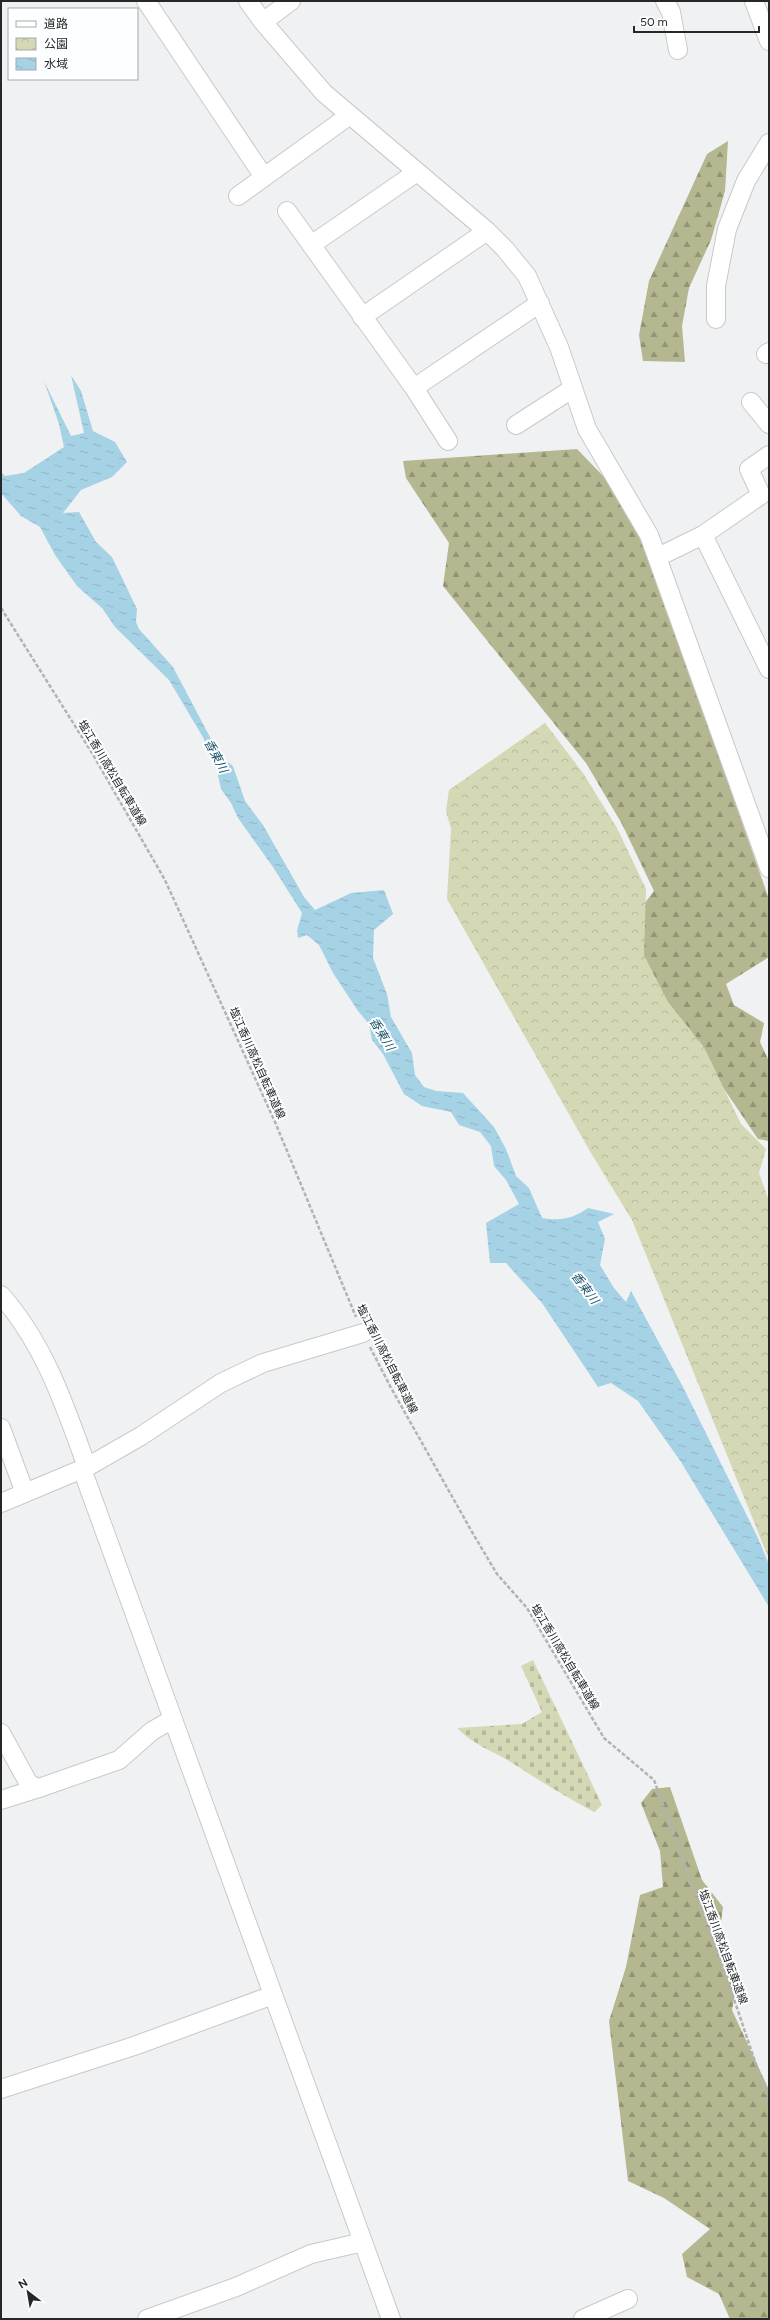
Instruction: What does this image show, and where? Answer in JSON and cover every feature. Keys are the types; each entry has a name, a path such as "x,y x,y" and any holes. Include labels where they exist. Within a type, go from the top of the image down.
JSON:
{"street":[{"path":"146,1 264,177"},
{"path":"248,1 263,22 324,93 487,231 505,249 527,276 560,347 572,389 587,429 649,535 658,557 769,868"},
{"path":"263,22 291,1"},
{"path":"665,1 671,12 678,50"},
{"path":"754,1 769,41"},
{"path":"238,196 350,115"},
{"path":"716,319 716,286 727,229 746,180 769,143"},
{"path":"311,245 417,172"},
{"path":"287,211 414,388 448,441"},
{"path":"362,317 487,231"},
{"path":"414,388 540,303"},
{"path":"516,424 572,389"},
{"path":"751,402 769,424"},
{"path":"658,557 703,535 761,495 749,469 769,455"},
{"path":"703,535 769,669"},
{"path":"1,1295 37,1344 47,1364 173,1719 391,2319"},
{"path":"1,1503 84,1468 140,1436 221,1383 262,1363 363,1333"},
{"path":"1,1428 25,1493"},
{"path":"1,1800 119,1760 152,1731 173,1719"},
{"path":"1,1733 29,1784 39,1788"},
{"path":"1,2089 134,2046 273,1994"},
{"path":"147,2319 236,2287 311,2254 363,2242"},
{"path":"583,2319 628,2299"}],"path":[{"name":"塩江香川高松自転車道線","path":"1,608 92,753 165,880 275,1122 363,1333 390,1386 497,1574 527,1608 604,1738 654,1780 731,1990 769,2103"}],"green space":[{"path":"728,141 725,191 711,240 689,288 682,326 685,362 643,361 639,335 649,281 707,154"},
{"path":"577,449 606,479 641,536 769,899 769,957 726,984 734,1005 764,1023 760,1042 769,1061 769,1141 758,1139 640,965 631,921 654,891 622,824 586,763 443,586 449,543 406,478 403,461"},
{"path":"545,723 583,773 617,828 646,889 644,955 668,1002 704,1047 741,1124 766,1149 759,1173 769,1201 769,1559 632,1220 591,1153 447,899 451,829 446,811 449,790"},
{"path":"533,1660 602,1805 594,1812 509,1761 475,1743 457,1728 522,1724 542,1712 521,1666"},
{"path":"670,1787 702,1880 723,1907 719,1938 737,1983 732,2010 769,2090 769,2319 730,2319 719,2294 687,2277 682,2254 710,2229 664,2198 628,2181 609,2021 626,1967 640,1895 663,1887 660,1851 641,1803 652,1789"}],"water":[{"name":"香東川","path":"71,375 81,391 93,431 115,442 127,462 112,477 81,490 63,513 79,512 96,542 112,557 137,609 136,622 139,629 173,667 220,756 233,766 245,801 263,825 304,897 315,910 351,893 384,890 393,914 374,930 373,958 387,994 391,1017 412,1053 415,1075 424,1087 436,1091 463,1093 494,1127 506,1149 516,1176 529,1188 542,1218 561,1219 571,1217 588,1208 614,1214 598,1222 605,1239 600,1265 614,1288 626,1302 631,1291 683,1387 757,1536 769,1564 769,1607 681,1462 638,1401 611,1383 598,1387 542,1303 506,1263 490,1263 486,1223 519,1204 506,1180 494,1166 491,1146 480,1132 459,1125 451,1112 422,1106 404,1094 383,1054 372,1040 369,1024 358,1011 333,973 319,945 307,935 298,938 297,931 302,913 273,867 238,818 231,803 221,789 214,756 169,680 115,627 102,608 77,586 55,555 40,527 21,516 1,493 1,472 5,476 24,473 64,447 59,424 44,381 71,436 84,433"}]}
